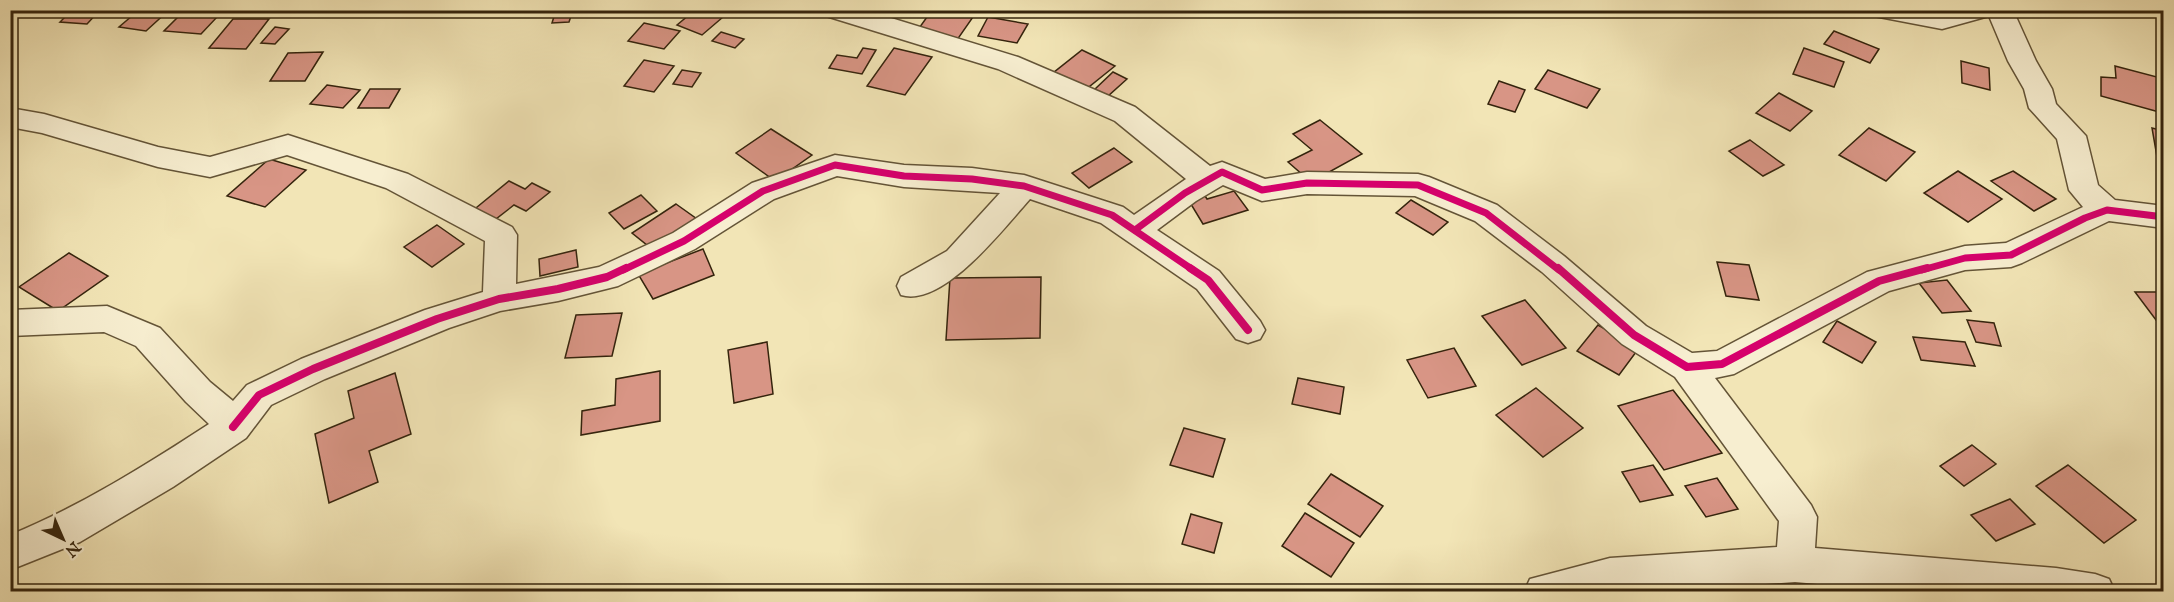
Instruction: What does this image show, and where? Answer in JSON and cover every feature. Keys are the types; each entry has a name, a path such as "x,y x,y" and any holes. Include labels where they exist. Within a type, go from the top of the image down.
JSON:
{"street":[{"path":"835,10 1008,63 1125,114 1208,180"},
{"path":"1882,10 1942,21 1982,10"},
{"path":"2000,10 2022,61 2038,88 2043,108 2071,136 2084,190 2108,210"},
{"path":"10,117 44,124 158,157 210,167 288,145 397,181 501,235 499,299"},
{"path":"11,553 66,530 160,476 233,427 259,395 313,369 437,319 499,299 558,289 607,277 684,241 763,191 835,165 904,176 972,179 1024,186 1112,215 1208,280 1248,330"},
{"path":"1135,230 1185,193 1222,172 1262,190 1307,183 1419,185 1486,213 1553,264 1634,335 1687,368 1798,517 1795,564"},
{"path":"912,286 958,259 1024,186"},
{"path":"1687,368 1722,364 1879,281 1965,258 2011,255 2085,218 2108,210 2163,217"},
{"path":"10,323 107,319 148,337 198,392 218,408 233,427"},
{"path":"1544,591 1610,576 1795,564 2095,591"}],"building":[{"path":"72,10 100,10 87,24 60,22"},
{"path":"139,10 169,10 146,31 119,27"},
{"path":"556,10 573,10 569,22 552,23"},
{"path":"580,10 614,10 613,14 579,16"},
{"path":"695,10 706,10 723,17 702,35 677,25"},
{"path":"932,10 947,10 973,17 957,40 917,31"},
{"path":"2115,10 2117,17 2089,11"},
{"path":"181,14 218,16 201,34 164,31"},
{"path":"988,17 1028,24 1017,43 978,36"},
{"path":"233,19 269,19 246,49 209,48"},
{"path":"644,23 680,31 664,49 628,41"},
{"path":"275,27 289,29 275,44 261,43"},
{"path":"1834,31 1879,49 1870,63 1824,44"},
{"path":"721,32 744,39 735,48 712,41"},
{"path":"863,48 876,50 862,74 829,68 837,55 857,58"},
{"path":"894,48 932,57 905,95 867,86"},
{"path":"1804,48 1844,62 1834,87 1793,74"},
{"path":"1082,50 1115,66 1085,90 1053,73"},
{"path":"323,52 305,81 270,81 288,53"},
{"path":"644,60 674,66 654,92 624,86"},
{"path":"1961,61 1989,68 1990,90 1962,83"},
{"path":"2115,66 2157,77 2159,112 2101,96 2101,77 2116,78"},
{"path":"682,70 701,73 692,87 673,84"},
{"path":"1548,70 1600,89 1587,108 1535,89"},
{"path":"1113,72 1127,79 1108,96 1094,90"},
{"path":"1499,81 1525,90 1515,112 1488,104"},
{"path":"327,85 360,90 343,108 310,104"},
{"path":"370,89 400,89 389,108 358,108"},
{"path":"1779,93 1812,111 1790,131 1756,113"},
{"path":"1320,120 1362,154 1311,182 1288,162 1312,150 1293,134"},
{"path":"1869,128 1915,152 1886,181 1839,155"},
{"path":"2152,128 2164,131 2164,159 2157,157"},
{"path":"771,129 812,155 775,181 736,153"},
{"path":"1750,140 1784,165 1763,176 1729,151"},
{"path":"1114,148 1132,162 1089,188 1072,173"},
{"path":"269,159 306,170 265,207 227,196"},
{"path":"1958,171 2002,199 1968,222 1924,193"},
{"path":"2013,171 2056,199 2034,211 1991,181"},
{"path":"509,181 525,189 532,183 550,192 526,211 514,205 492,222 471,212"},
{"path":"1202,191 1207,199 1234,191 1248,210 1203,224 1186,196"},
{"path":"641,195 657,211 624,229 609,213"},
{"path":"1411,200 1448,222 1433,235 1396,213"},
{"path":"676,204 697,219 652,249 632,233"},
{"path":"437,225 464,244 432,267 404,247"},
{"path":"703,249 714,275 653,299 638,274"},
{"path":"576,250 578,267 540,276 539,259"},
{"path":"69,253 108,276 58,311 19,287"},
{"path":"1717,262 1749,265 1759,300 1726,296"},
{"path":"1041,277 1040,338 946,340 950,278"},
{"path":"1947,280 1971,311 1942,313 1919,283"},
{"path":"2135,292 2164,292 2164,328 2162,328"},
{"path":"1525,300 1566,348 1522,365 1482,316"},
{"path":"622,313 612,356 565,358 576,315"},
{"path":"1967,320 1994,323 2001,346 1976,342"},
{"path":"1837,321 1876,342 1862,363 1823,342"},
{"path":"1598,325 1639,348 1619,375 1577,351"},
{"path":"1913,337 1965,342 1975,366 1921,360"},
{"path":"767,342 773,394 734,403 728,350"},
{"path":"1454,348 1476,386 1428,398 1407,360"},
{"path":"660,371 660,421 581,435 582,411 615,405 616,379"},
{"path":"395,373 411,434 369,451 378,482 329,503 315,434 354,418 348,391"},
{"path":"1298,378 1344,387 1340,414 1292,404"},
{"path":"1536,388 1583,428 1543,457 1496,415"},
{"path":"1673,390 1722,453 1664,470 1618,406"},
{"path":"1184,428 1225,439 1213,477 1170,465"},
{"path":"1972,445 1996,464 1964,486 1940,466"},
{"path":"1653,465 1673,495 1640,502 1622,472"},
{"path":"2068,465 2136,520 2104,543 2036,486"},
{"path":"1331,474 1383,506 1360,537 1308,504"},
{"path":"1717,478 1738,509 1706,517 1685,486"},
{"path":"2010,499 2035,524 1996,541 1971,515"},
{"path":"1305,513 1354,543 1331,577 1282,546"},
{"path":"1191,514 1222,523 1214,553 1182,544"},
{"path":"473,585 471,592 395,592 397,587"}],"cycle path":[{"path":"233,427 259,395 313,369 437,319 499,299 558,289 607,277 684,241 763,191 835,165 904,176 972,179 1024,186 1112,215 1208,280 1248,330"},
{"path":"1135,230 1185,193 1222,172 1262,190 1307,183 1418,185 1486,213 1553,264 1634,335 1687,367 1722,364 1879,281 1965,258 2011,255 2085,218 2107,210 2164,217"}]}
